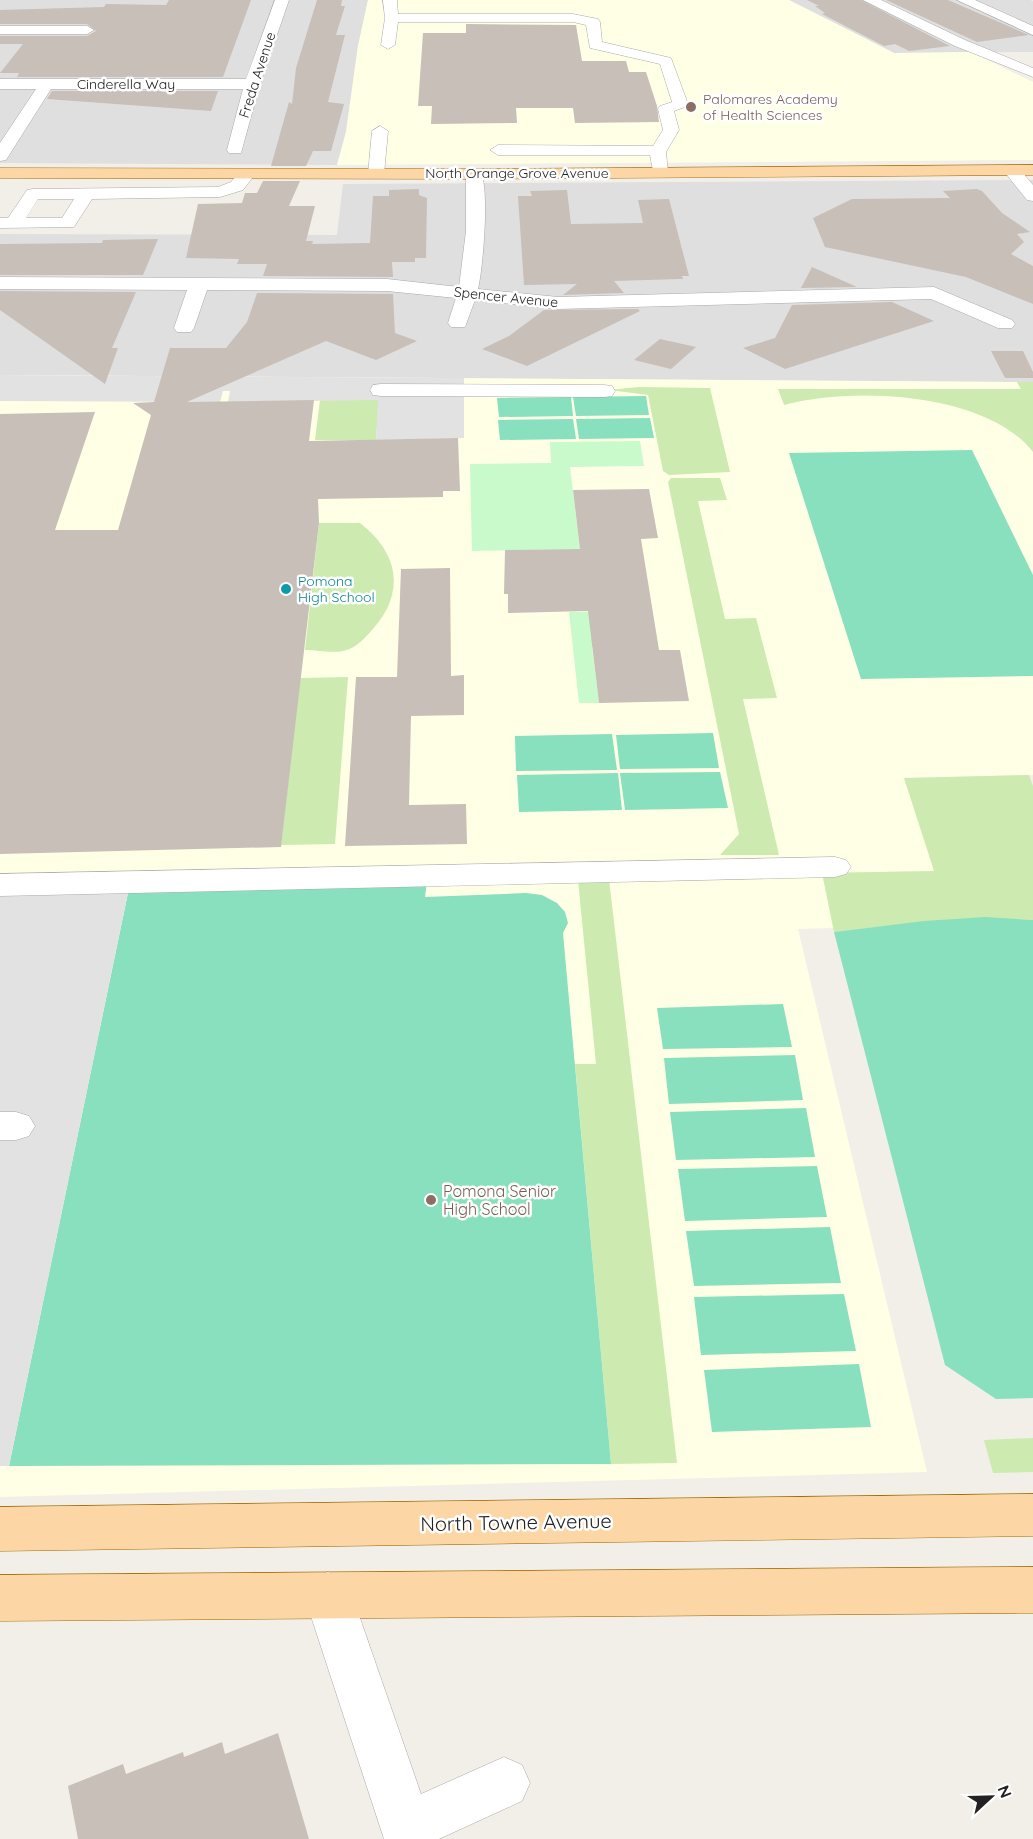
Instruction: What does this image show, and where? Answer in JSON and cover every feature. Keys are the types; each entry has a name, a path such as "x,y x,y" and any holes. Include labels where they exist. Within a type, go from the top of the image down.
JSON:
{"main road":[{"name":"North Orange Grove Avenue","path":"0,173 474,174 1033,170"},
{"name":"North Towne Avenue","path":"0,1529 1033,1515"},
{"path":"0,1598 1033,1590"}],"street":[{"name":"Freda Avenue","path":"235,150 252,84 282,0"},
{"path":"388,45 392,18 390,0"},
{"path":"870,0 960,43 990,56 1004,59 1033,73"},
{"path":"964,0 1033,31"},
{"path":"392,18 573,18 589,20 593,22 595,45 666,61 680,104 666,109 671,130 658,152 660,172"},
{"path":"0,30 87,30"},
{"path":"990,56 1033,56"},
{"name":"Cinderella Way","path":"0,84 252,84"},
{"path":"0,156 46,85"},
{"path":"376,174 380,130"},
{"path":"498,150 648,150 658,152"},
{"path":"1011,170 1033,196"},
{"path":"7,223 33,194 220,192 237,186 247,174"},
{"path":"458,323 476,251 474,174"},
{"path":"7,223 68,223 86,194"},
{"name":"Spencer Avenue","path":"0,283 387,285 558,303 710,307 934,293 1005,324"},
{"path":"184,328 199,284"},
{"path":"381,390 604,391"},
{"path":"0,885 835,867"},
{"path":"328,1595 408,1833 504,1783"}],"shaded area":[{"path":"0,0 368,0 358,46 346,132 337,165 0,163"},
{"name":"Palomares Academy of Health Sciences","path":"368,0 789,0 894,53 971,52 1033,82 1033,160 337,165 346,132 358,46"},
{"path":"789,0 1030,0 1033,1 1033,52 894,53"},
{"path":"1033,180 1033,382 0,375 0,234 337,235 343,184"},
{"name":"Pomona Senior High School","path":"0,375 1017,382 1033,410 1033,775 904,778 935,871 822,873 834,928 798,929 927,1472 0,1497"},
{"path":"0,375 464,378 464,438 376,440 378,400 228,402 230,391 223,391 220,402 0,401"},
{"path":"129,888 9,1466 0,1466 0,891"}],"green space":[{"path":"1017,382 1033,382 1033,452 1012,432 984,417 952,406 916,399 880,396 812,399 784,405 778,389 1021,389"},
{"path":"638,387 710,388 730,472 669,475 663,471 648,395 609,390"},
{"path":"646,396 649,415 576,416 573,397"},
{"path":"571,397 573,416 499,417 497,398"},
{"path":"320,400 379,400 376,440 315,440"},
{"path":"650,418 654,438 579,439 576,419"},
{"path":"573,419 576,439 500,440 498,420"},
{"path":"640,441 644,466 570,467 580,549 472,551 470,464 551,463 550,442"},
{"path":"972,450 1033,575 1033,676 861,679 789,453"},
{"path":"671,478 720,478 727,500 698,501 725,619 756,618 777,698 743,699 779,855 720,855 739,834 668,482"},
{"path":"319,523 360,523 383,547 390,560 393,574 390,602 383,616 360,642 342,651 305,650"},
{"path":"652,611 658,646 592,647 599,703 579,703 569,612"},
{"path":"348,677 335,844 281,845 300,678"},
{"path":"713,733 719,768 620,769 616,735"},
{"path":"612,734 617,770 516,771 515,736"},
{"path":"720,772 728,808 625,810 620,773"},
{"path":"618,773 622,810 519,812 517,775"},
{"path":"1029,775 1033,786 1033,920 958,920 834,932 822,873 934,871 904,778"},
{"path":"609,879 677,1463 611,1464 575,1064 596,1064 578,880"},
{"path":"427,882 425,897 526,893 542,895 557,903 565,912 568,923 563,933 611,1464 9,1466 129,888"},
{"path":"985,917 1033,920 1033,1398 996,1399 945,1365 834,932 924,921"},
{"path":"783,1004 792,1047 663,1049 657,1008"},
{"path":"795,1055 803,1100 669,1104 664,1058"},
{"path":"806,1108 815,1157 676,1160 670,1112"},
{"path":"817,1166 827,1217 685,1221 678,1169"},
{"path":"830,1227 841,1283 694,1286 686,1231"},
{"path":"844,1294 856,1351 701,1355 694,1297"},
{"path":"859,1364 871,1427 712,1432 704,1370"},
{"path":"1033,1438 1033,1472 993,1473 984,1440"}],"building":[{"path":"169,0 251,0 223,77 17,77 19,73 0,73 23,44 0,44 0,36 87,36 96,31 87,24 0,24 0,10 104,7 106,4 166,5"},
{"path":"317,0 342,0 341,6 345,6 336,35 345,35 328,102 344,104 331,151 313,151 306,166 271,166 289,102 292,104 296,68"},
{"path":"807,0 861,0 950,46 909,51 895,44 884,46 822,14 825,13 815,6 819,6"},
{"path":"886,0 948,0 1029,35 977,42"},
{"path":"466,24 576,25 582,61 626,61 629,72 646,72 657,106 659,122 575,123 573,108 516,108 517,123 431,124 432,106 418,106 423,33 466,33"},
{"path":"52,91 218,91 211,111 47,99"},
{"path":"263,181 300,181 289,206 315,206 306,241 313,241 312,244 370,243 373,196 389,196 389,190 419,189 419,195 427,198 426,258 415,258 415,262 392,262 393,277 263,276 267,264 237,264 239,259 186,258 198,204 242,203 245,193 257,193"},
{"path":"977,189 982,191 1002,213 1030,232 1017,234 1024,242 1011,254 1033,266 1033,304 966,277 825,247 813,218 852,199 950,198 943,191"},
{"path":"567,190 571,224 643,223 638,200 669,199 689,276 682,276 683,279 614,281 624,293 563,295 577,284 524,285 518,196 532,196 530,191"},
{"path":"158,239 143,275 0,275 0,244 102,243 103,240"},
{"path":"812,267 857,287 801,288"},
{"path":"0,291 136,292 112,348 118,348 105,384 0,310"},
{"path":"257,293 393,294 395,333 417,341 376,360 326,341 187,402 314,400 309,441 458,438 460,491 443,491 443,497 318,499 319,523 281,847 0,854 0,414 95,412 55,530 118,530 151,415 133,403 154,402 170,348 226,348 247,322"},
{"path":"892,302 934,321 785,369 743,348 775,338 792,305"},
{"path":"638,309 640,311 527,366 482,349 509,336 544,310"},
{"path":"660,339 696,347 671,369 634,360"},
{"path":"991,351 1023,351 1033,372 1033,378 1005,378"},
{"path":"649,489 658,538 641,539 659,650 680,650 689,701 599,703 588,611 508,613 508,594 504,594 505,550 580,549 573,490"},
{"path":"450,568 451,676 464,675 464,715 411,716 409,805 466,804 467,844 345,846 356,677 397,677 401,569"},
{"path":"278,1733 309,1839 78,1839 68,1786 123,1764 126,1774 183,1752 184,1757 222,1742 225,1754"}],"place":[{"name":"Palomares Academy of Health Sciences","path":"691,107"},
{"name":"Pomona High School","path":"286,589"},
{"name":"Pomona Senior High School","path":"431,1200"}]}
